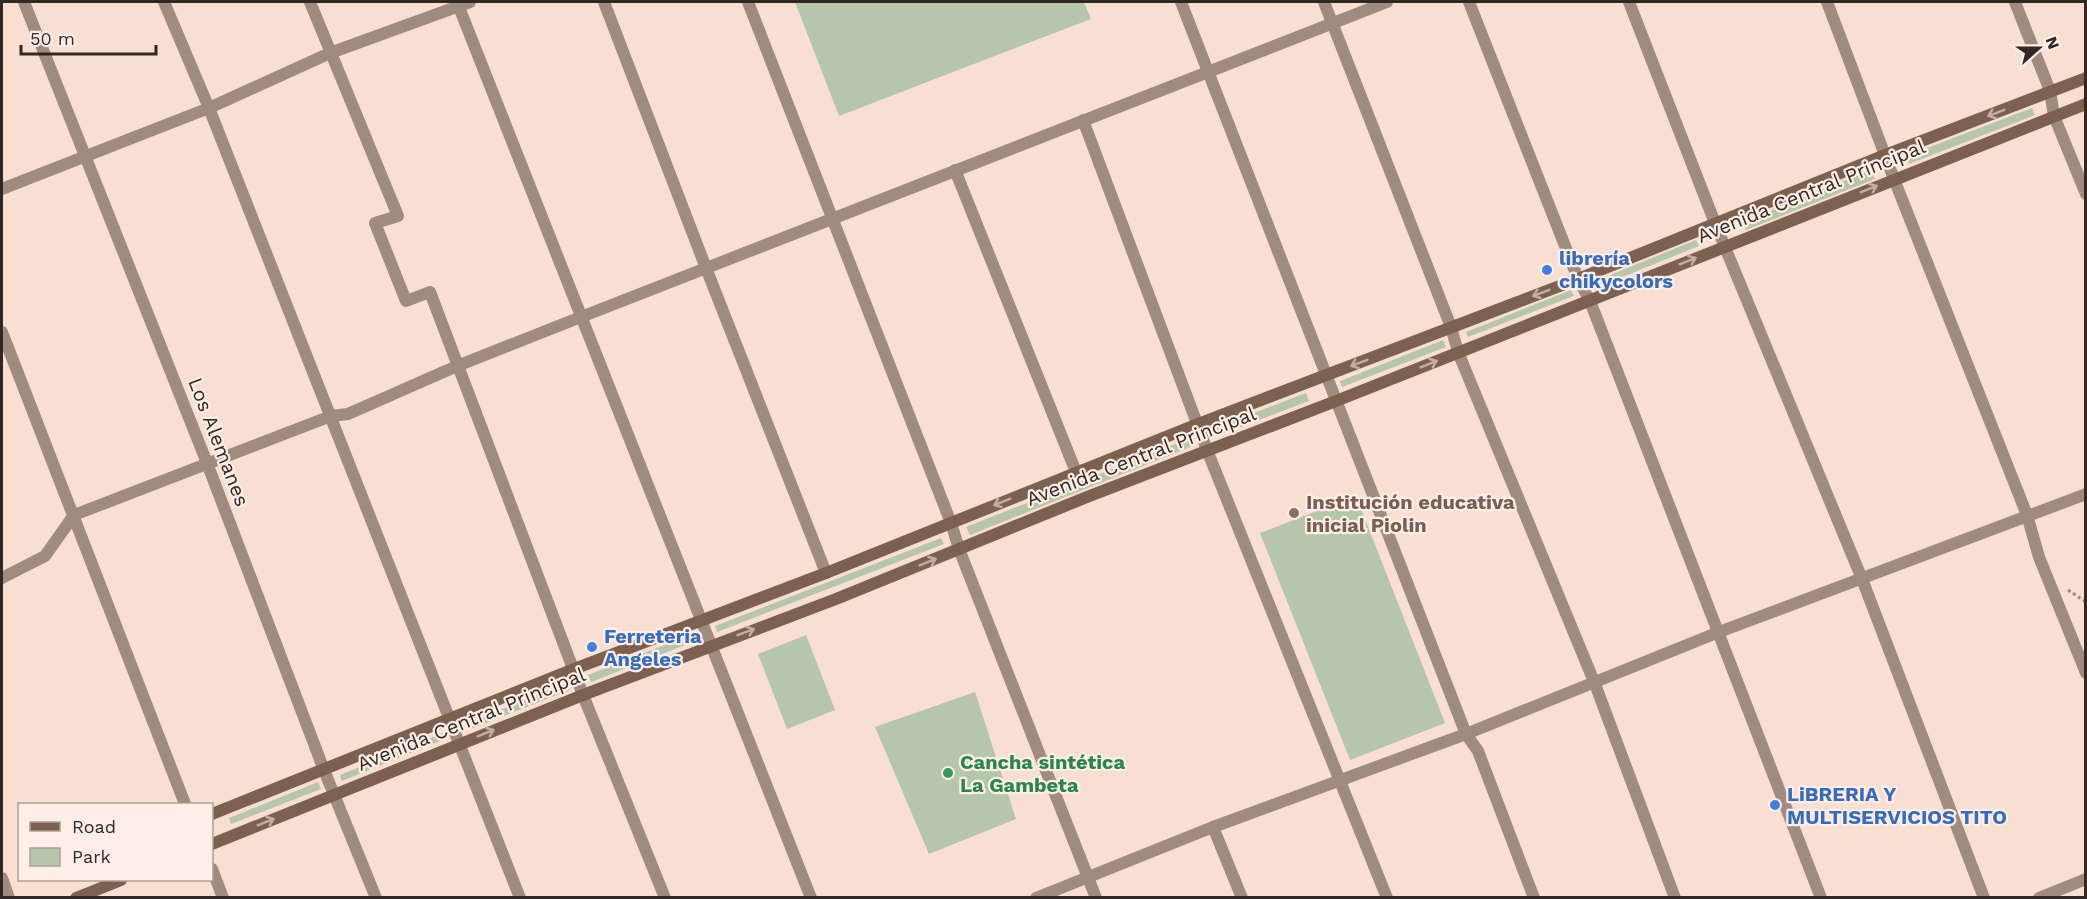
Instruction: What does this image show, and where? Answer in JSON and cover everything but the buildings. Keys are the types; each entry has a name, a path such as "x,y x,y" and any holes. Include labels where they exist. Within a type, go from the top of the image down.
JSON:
{"street":[{"name":"Los Alemanes","path":"24,2 207,463 324,770 376,897"},
{"path":"164,2 209,108 520,897"},
{"path":"310,2 398,216 375,223 406,301 430,292 583,695 665,897"},
{"path":"604,2 826,573"},
{"path":"748,2 1096,897"},
{"path":"1181,2 1466,734 1478,751 1534,897"},
{"path":"1324,2 1451,327 1458,352 1595,684 1675,897"},
{"path":"2,578 45,556 74,515 331,416 348,414 457,366 1387,2"},
{"path":"1469,2 1578,279 1590,301 1821,897"},
{"path":"1629,2 1715,223 1862,579 1984,897"},
{"path":"1827,2 1894,179 2027,515 2039,557 2085,674"},
{"path":"2016,2 2050,91 2054,116 2085,194"},
{"path":"2,189 209,108 330,53 462,3 581,317 811,897"},
{"name":"Avenida Central Principal","path":"213,814 574,669 826,573 1198,424 1578,279 1885,155 2085,78"},
{"name":"Avenida Central Principal","path":"213,844 460,743 836,599 1207,450 2085,104"},
{"path":"1083,120 1207,450 1387,897"},
{"path":"956,170 1076,472"},
{"path":"2,332 185,803"},
{"path":"1036,897 1213,827 1341,782 1595,684 1719,632 2085,494"},
{"path":"1213,827 1242,897"},
{"path":"213,872 223,897"},
{"path":"2,878 9,897"},
{"path":"2040,897 2085,879"},
{"path":"76,897 117,881"}],"green space":[{"path":"795,2 1084,2 1091,19 839,116"},
{"path":"2032,108 2035,115 1909,164 1906,156"},
{"path":"1871,170 1875,179 1746,230 1742,222"},
{"path":"1696,240 1699,246 1595,288 1593,282"},
{"path":"1571,290 1574,296 1468,337 1466,332"},
{"path":"1443,340 1446,347 1342,387 1340,381"},
{"path":"1306,393 1309,401 1217,436 1214,428"},
{"path":"1190,438 1193,446 970,535 966,527"},
{"path":"1356,496 1445,723 1350,760 1260,533"},
{"path":"941,538 944,544 717,632 715,626"},
{"path":"697,632 700,639 591,682 588,675"},
{"path":"806,635 835,710 787,729 758,654"},
{"path":"567,683 570,690 468,730 465,724"},
{"name":"Cancha sintética La Gambeta","path":"975,692 1016,819 929,854 875,727"},
{"path":"443,733 445,739 342,781 340,775"},
{"path":"318,782 321,789 231,824 229,818"}],"place":[{"name":"librería chikycolors","path":"1547,270"},
{"name":"Institución educativa inicial Piolin","path":"1294,513"},
{"name":"Ferreteria Angeles","path":"592,647"},
{"name":"Cancha sintética La Gambeta","path":"948,773"},
{"name":"LiBRERIA Y MULTISERVICIOS TITO","path":"1775,805"}]}
